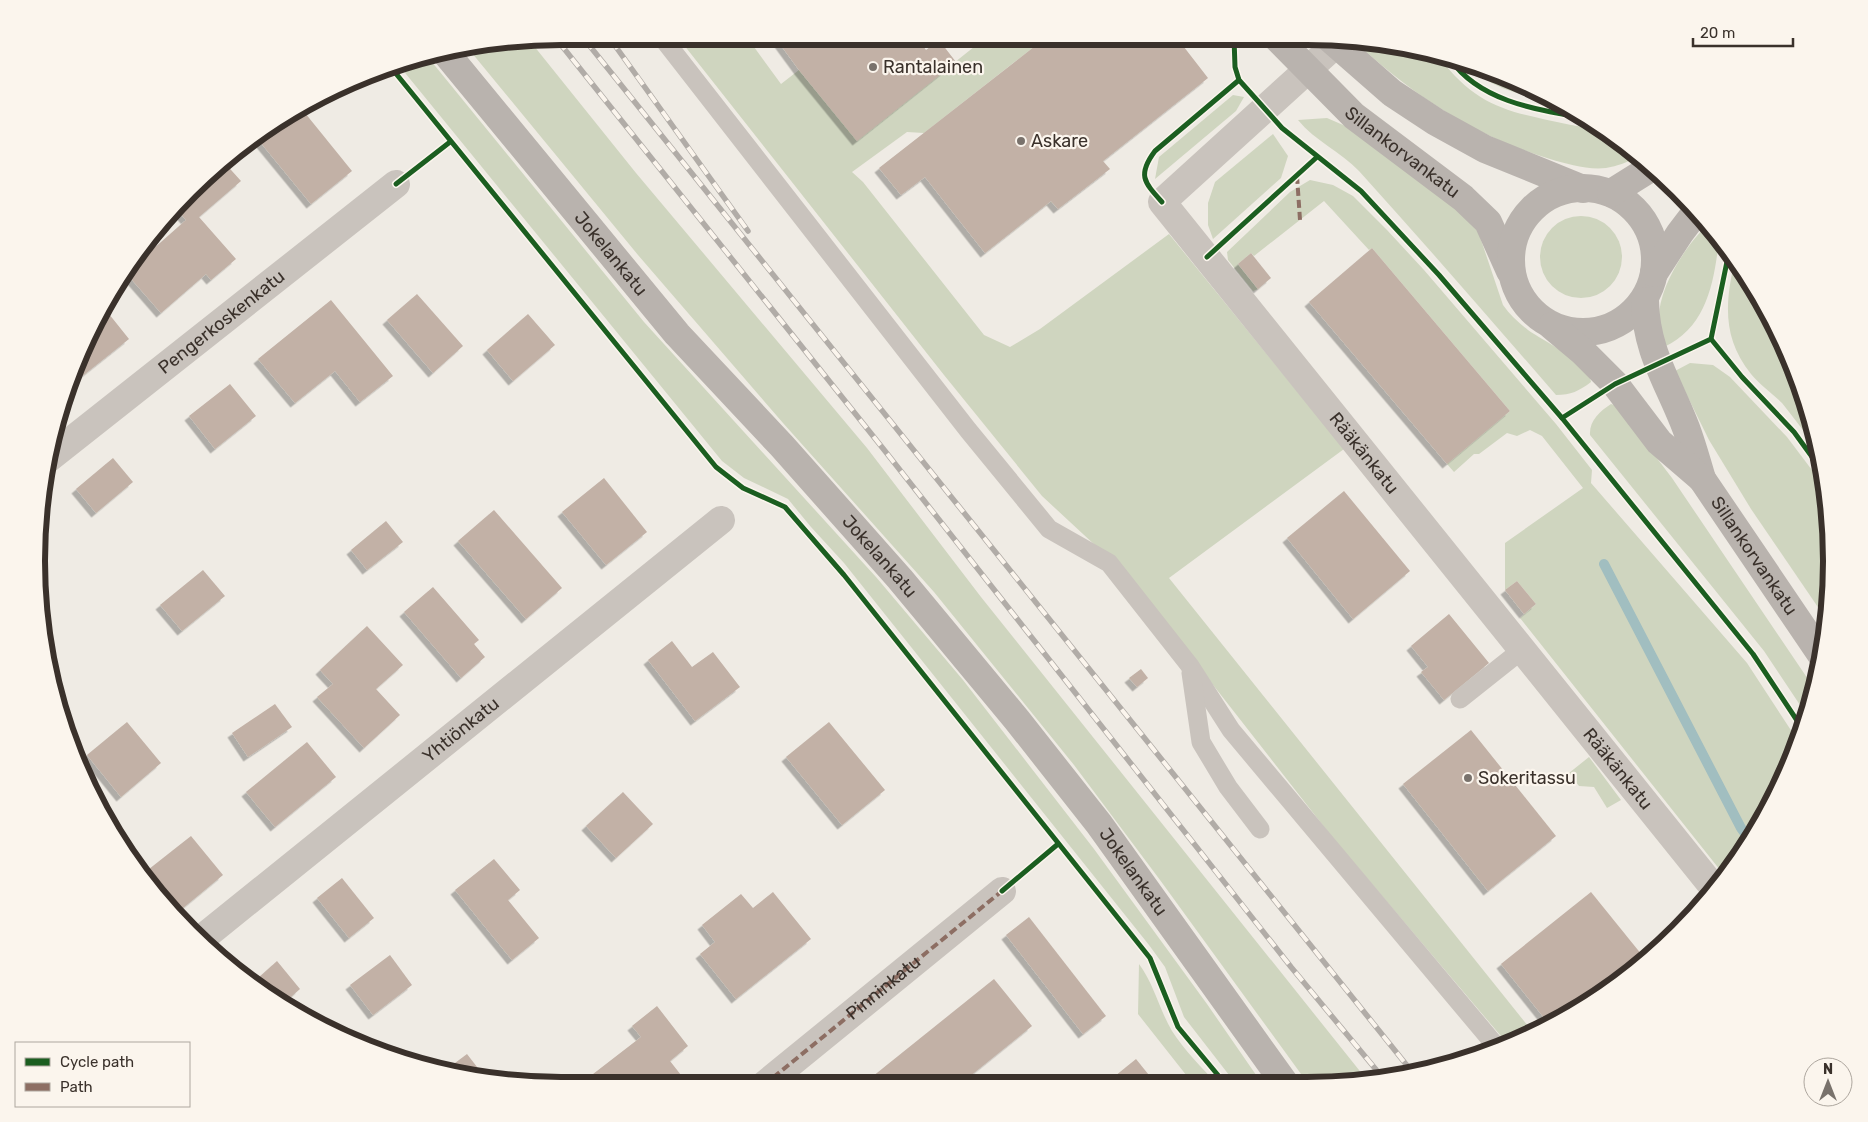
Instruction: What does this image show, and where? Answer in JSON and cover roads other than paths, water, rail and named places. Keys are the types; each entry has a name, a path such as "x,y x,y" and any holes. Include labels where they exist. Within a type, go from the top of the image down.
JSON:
{"main road":[{"name":"Sillankorvankatu","path":"1284,45 1354,116 1463,198 1488,222 1512,277"},
{"path":"1337,46 1392,93 1436,122 1485,149 1632,206 1650,234 1654,248 1654,273"},
{"name":"Jokelankatu","path":"450,58 677,334 782,446 900,579 1017,720 1099,824 1280,1077"},
{"path":"1645,171 1599,192 1560,191 1542,200 1531,209 1516,230 1511,251 1512,277 1518,292 1534,313 1549,324 1574,330 1595,331 1618,325 1632,315 1645,301 1654,273 1692,218"},
{"name":"Sillankorvankatu","path":"1645,301 1646,322 1658,364 1686,427 1702,480"},
{"name":"Sillankorvankatu","path":"1549,324 1583,352 1615,384 1659,442 1702,480 1816,647"}],"street":[{"name":"Rääkänkatu","path":"1327,46 1307,70 1162,202 1710,883"},
{"name":"Pengerkoskenkatu","path":"57,453 396,184"},
{"name":"Yhtiönkatu","path":"206,935 721,520"},
{"name":"Pinninkatu","path":"774,1077 1002,891"}],"lane":[{"path":"668,45 968,430 1049,529 1109,563 1190,666 1231,730 1493,1042"},
{"path":"1460,698 1523,649"},
{"path":"1190,666 1201,742 1228,787 1260,829"}],"waterway":[{"path":"1604,564 1745,833"}],"railway":[{"path":"561,45 885,451 1291,967 1378,1072"},
{"path":"589,45 1408,1067"},
{"path":"615,45 748,231"}],"place":[{"name":"Rantalainen","path":"873,67"},
{"name":"Askare","path":"1021,141"},
{"name":"Sokeritassu","path":"1468,778"}]}
